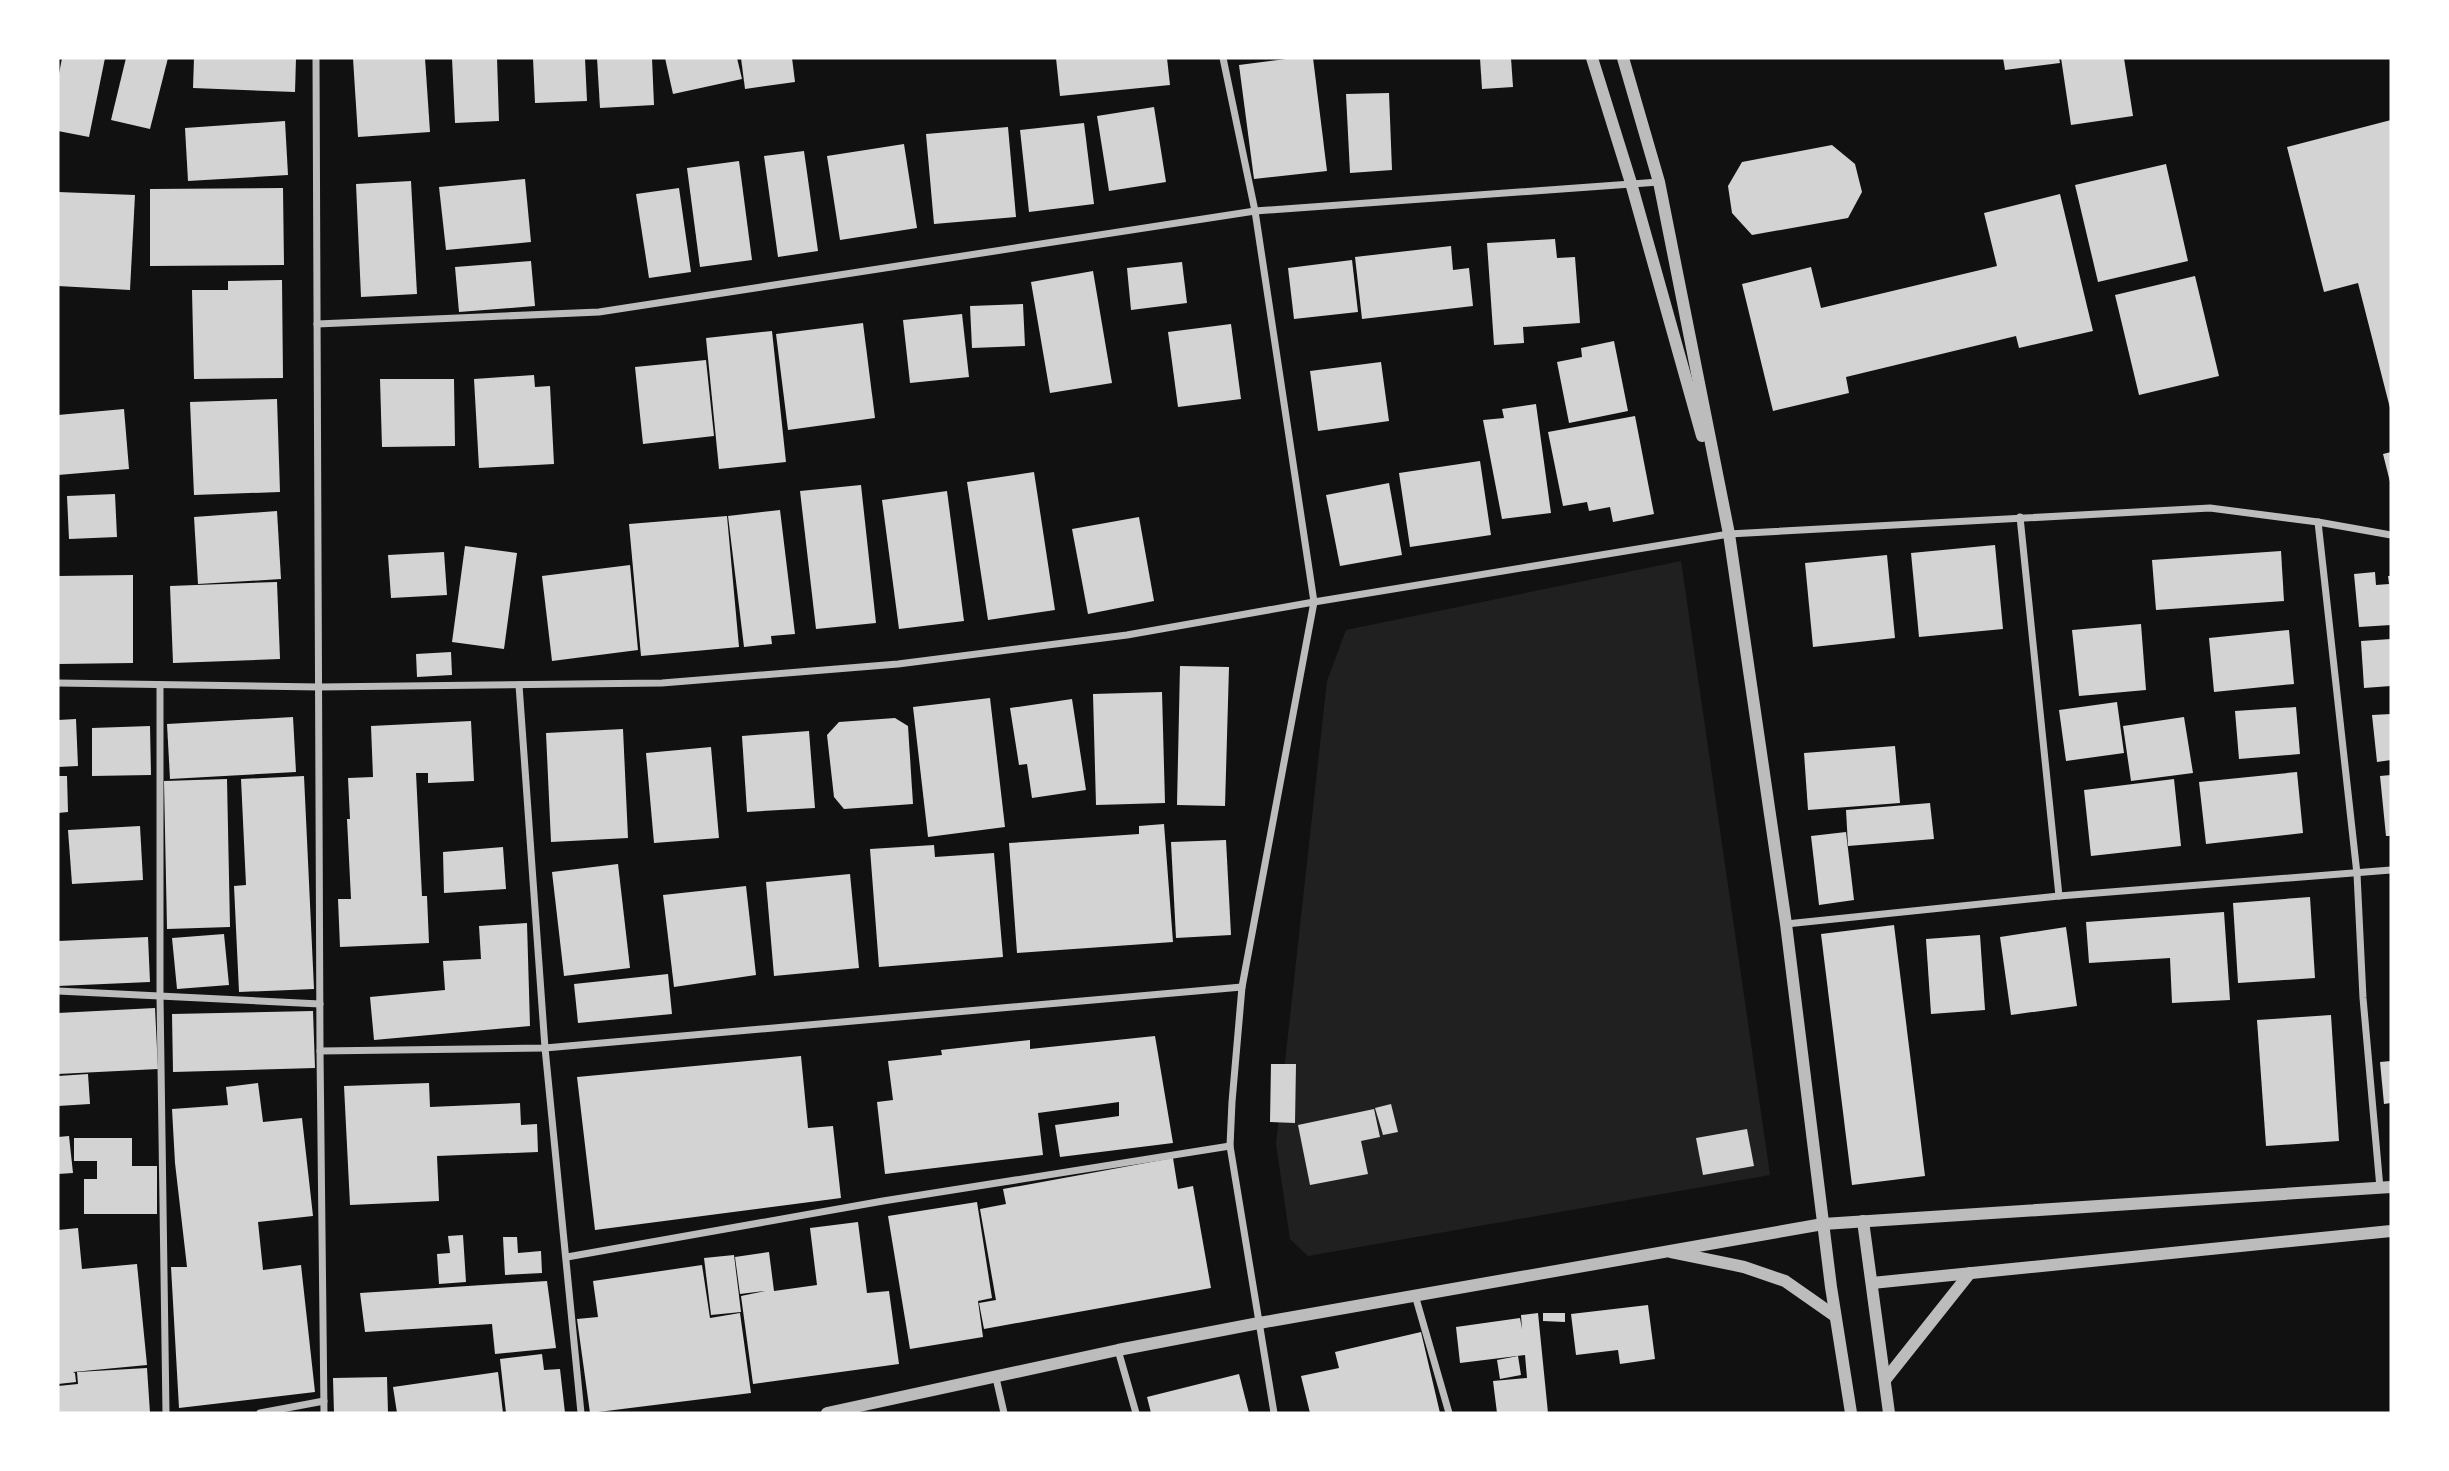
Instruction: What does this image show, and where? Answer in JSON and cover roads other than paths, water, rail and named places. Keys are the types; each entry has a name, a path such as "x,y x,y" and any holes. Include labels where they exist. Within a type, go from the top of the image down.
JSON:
{"street":[{"path":"316,58 324,1413"},
{"path":"1223,58 1255,211 1314,602 1242,986 1232,1102 1230,1146 1274,1413"},
{"path":"1592,58 1632,183 1729,534"},
{"path":"1623,58 1659,182 1729,534 1786,925 1835,1316 1851,1413"},
{"path":"317,324 599,312 1255,211 1659,182"},
{"path":"58,683 319,687 662,683 898,664 1127,635 1729,534 2210,508 2391,535"},
{"path":"2020,517 2059,896"},
{"path":"827,1413 878,1408 1118,1350 1259,1323 1823,1224 2386,1187 2364,998 2357,874 2318,522"},
{"path":"160,685 160,996 166,1413"},
{"path":"519,685 545,1048 581,1413"},
{"path":"1786,925 2059,896 2391,870"},
{"path":"320,1051 545,1048 1242,986"},
{"path":"58,991 320,1004"},
{"path":"567,1257 883,1201 1230,1146"},
{"path":"1863,1221 1889,1413"},
{"path":"1872,1283 2391,1230"},
{"path":"1664,1251 1744,1267 1786,1281 1835,1316"},
{"path":"1885,1380 1970,1273"},
{"path":"1415,1294 1449,1413"},
{"path":"1118,1350 1136,1413"},
{"path":"996,1378 1004,1413"},
{"path":"260,1413 324,1402"}]}
